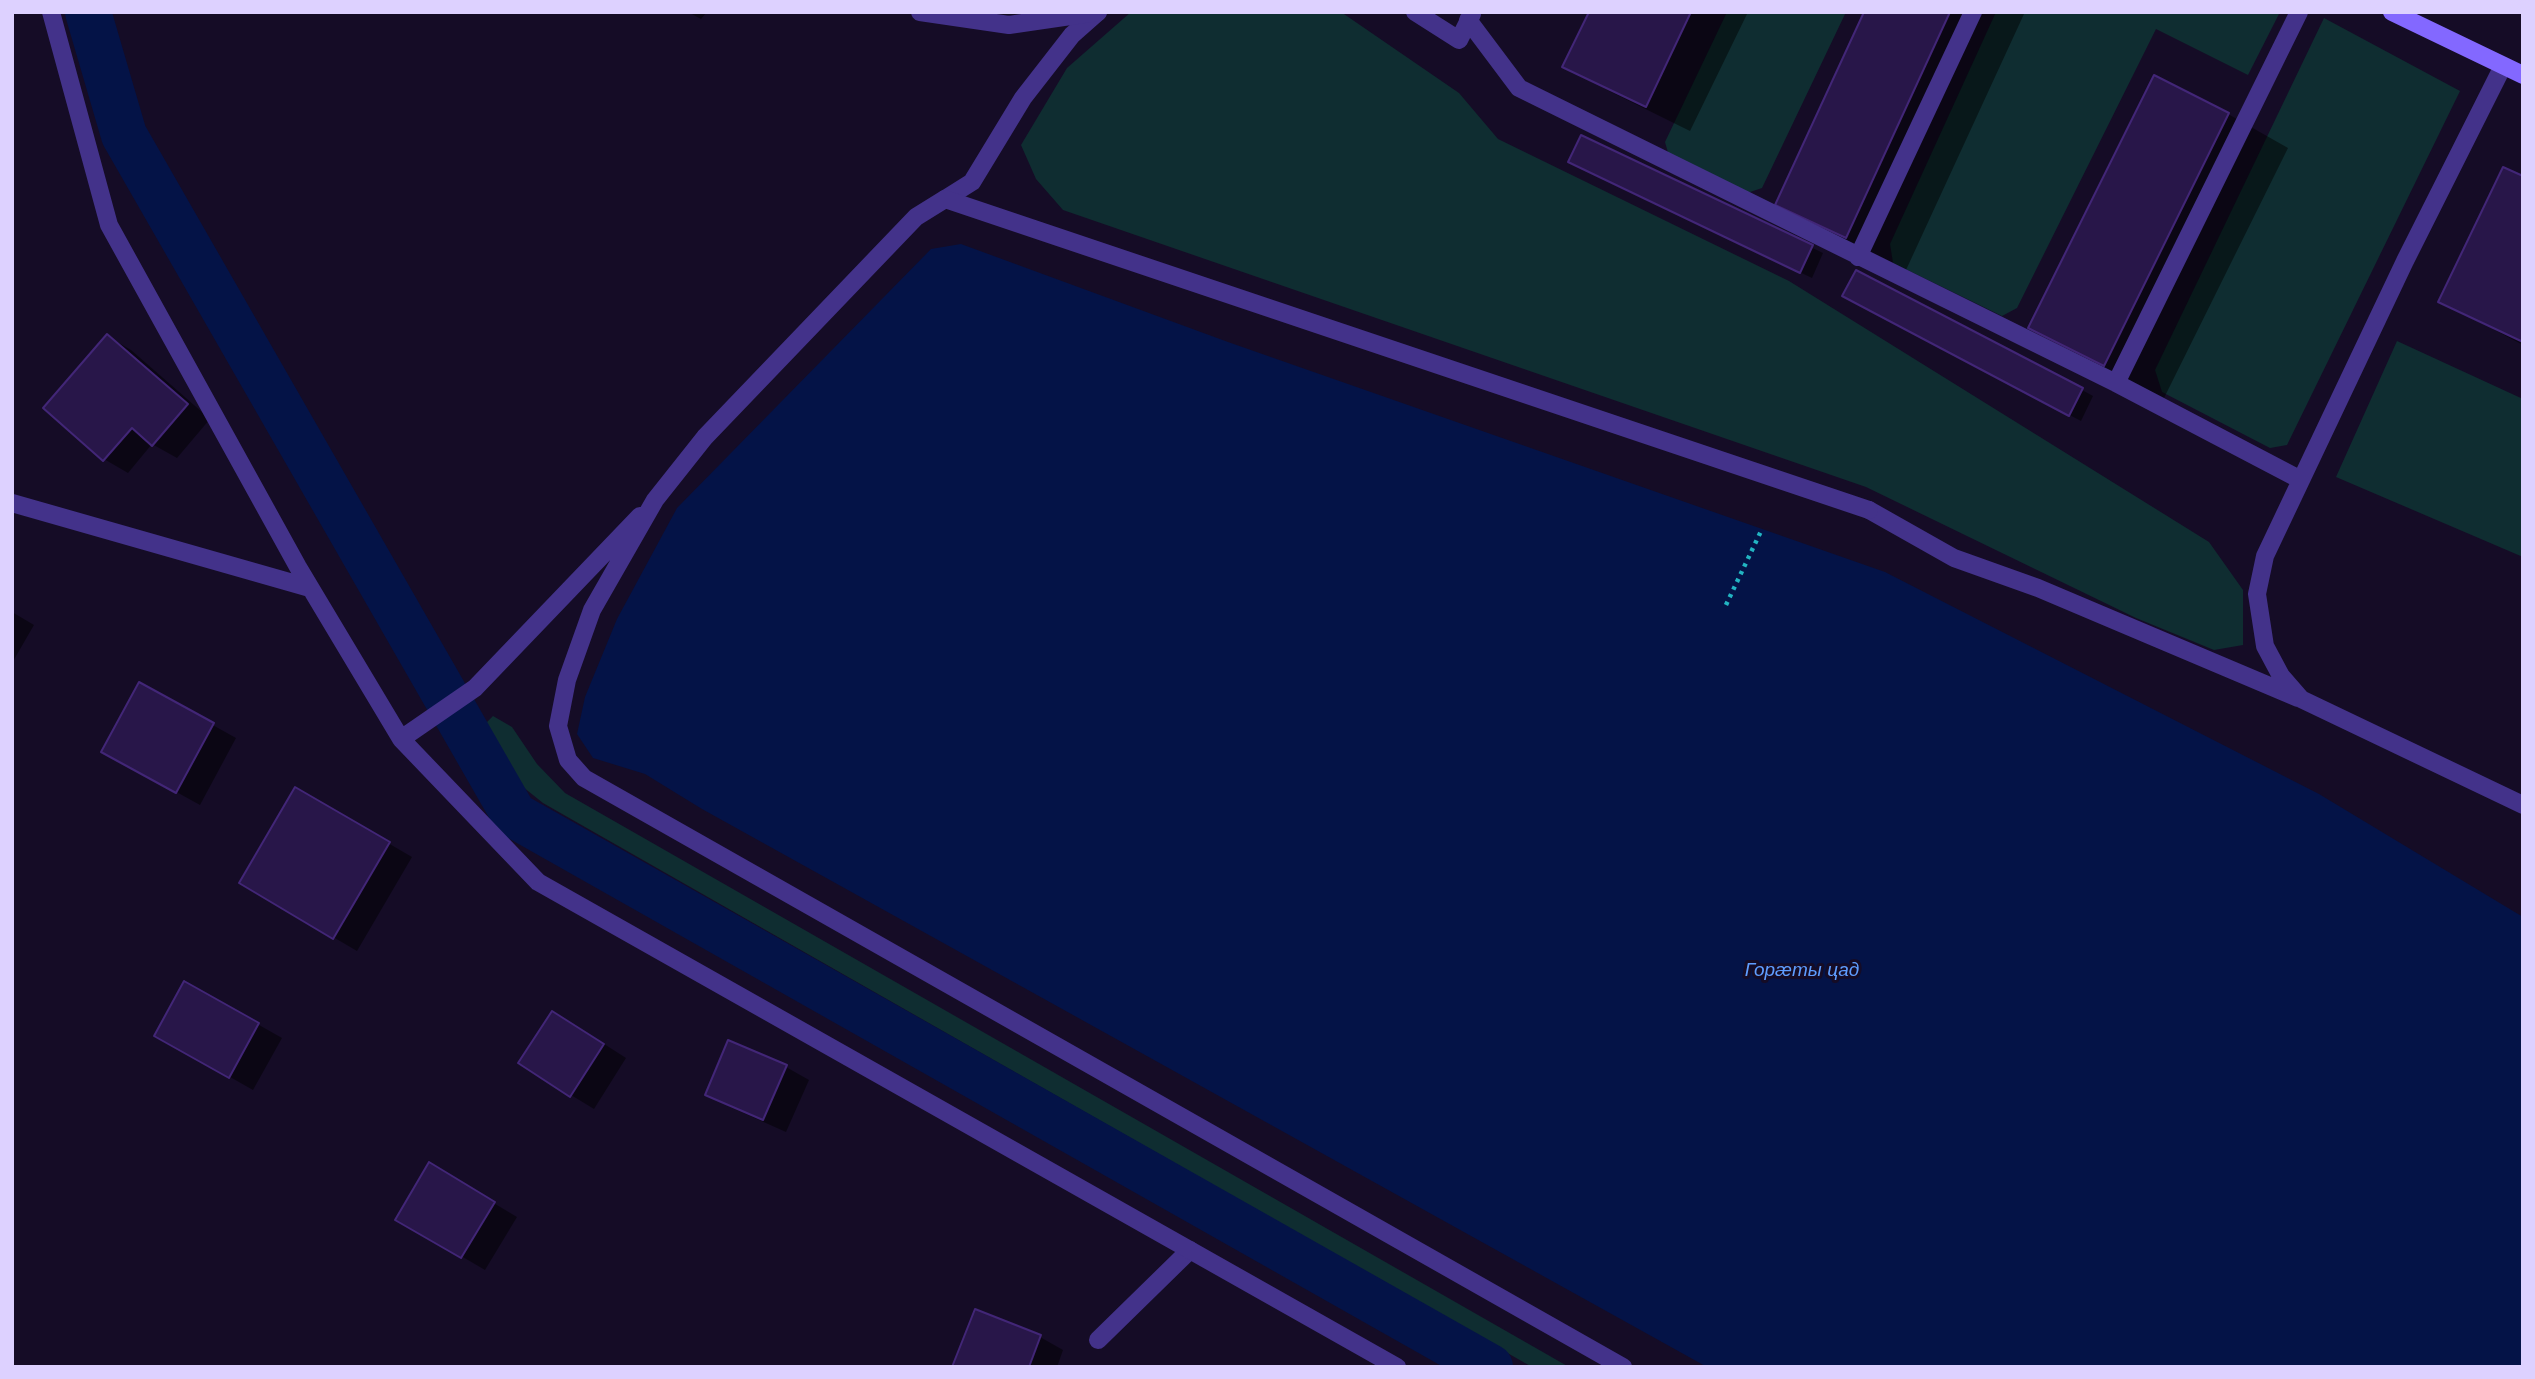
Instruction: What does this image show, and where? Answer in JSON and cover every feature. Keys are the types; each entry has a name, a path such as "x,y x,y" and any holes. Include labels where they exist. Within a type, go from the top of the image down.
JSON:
{"street":[{"path":"51,12 109,225 310,588 401,739 538,882 1397,1367"},
{"path":"920,12 1009,25 1098,12"},
{"path":"401,739 475,688 655,500 705,437 916,217 972,182 1023,98 1072,35 1098,12"},
{"path":"1415,12 1458,40 1471,16 1518,88 2116,383 2301,480"},
{"path":"1858,257 1973,12"},
{"path":"2116,383 2299,12"},
{"path":"2392,12 2523,75"},
{"path":"2301,699 2281,676 2264,646 2257,594 2265,556 2405,261 2503,65"},
{"path":"945,199 1869,510 1954,558 2038,588 2301,699 2523,805"},
{"path":"655,500 592,610 567,680 558,726 568,760 584,778 1623,1367"},
{"path":"12,503 310,588"},
{"path":"1098,1340 1190,1250"}],"path":[{"path":"1726,605 1762,528"}],"green space":[{"path":"1131,12 1341,12 1459,93 1498,139 1789,281 2209,542 2243,590 2243,645 2214,650 2136,618 1866,487 1063,210 1036,179 1021,145 1067,68"},
{"path":"1727,12 1846,12 1762,188 1747,193 1669,156 1665,142"},
{"path":"1996,12 2280,12 2248,75 2156,29 2017,308 2002,316 1893,263 1890,244"},
{"path":"2324,18 2460,91 2287,445 2270,448 2162,392 2155,370"},
{"path":"2397,341 2523,399 2523,557 2336,477"},
{"path":"493,716 512,727 537,764 565,793 1569,1367 1532,1367 543,803 513,779 482,727"}],"water":[{"name":"Горӕты цад","path":"961,244 1228,342 1885,572 2319,794 2523,917 2523,1367 1707,1367 702,809 645,774 593,758 577,734 585,697 617,619 677,508 931,249"}],"building":[{"path":"1589,12 1691,12 1646,107 1562,67"},
{"path":"1864,12 1950,12 1846,238 1775,205"},
{"path":"2154,75 2229,113 2104,366 2028,328"},
{"path":"1581,135 1813,245 1800,273 1568,162"},
{"path":"2503,167 2523,176 2523,342 2438,302"},
{"path":"1856,270 2083,388 2069,416 1842,296"},
{"path":"107,334 188,404 152,446 132,428 103,461 43,408"},
{"path":"139,682 214,723 176,793 101,752"},
{"path":"295,787 390,842 333,939 239,883"},
{"path":"184,981 259,1023 229,1078 154,1036"},
{"path":"552,1011 604,1044 570,1097 518,1063"},
{"path":"728,1040 787,1065 763,1120 705,1095"},
{"path":"429,1162 495,1202 461,1258 395,1220"},
{"path":"975,1309 1041,1335 1029,1367 952,1367"}],"waterway":[{"path":"88,12 124,135 514,815 1490,1367"}]}
